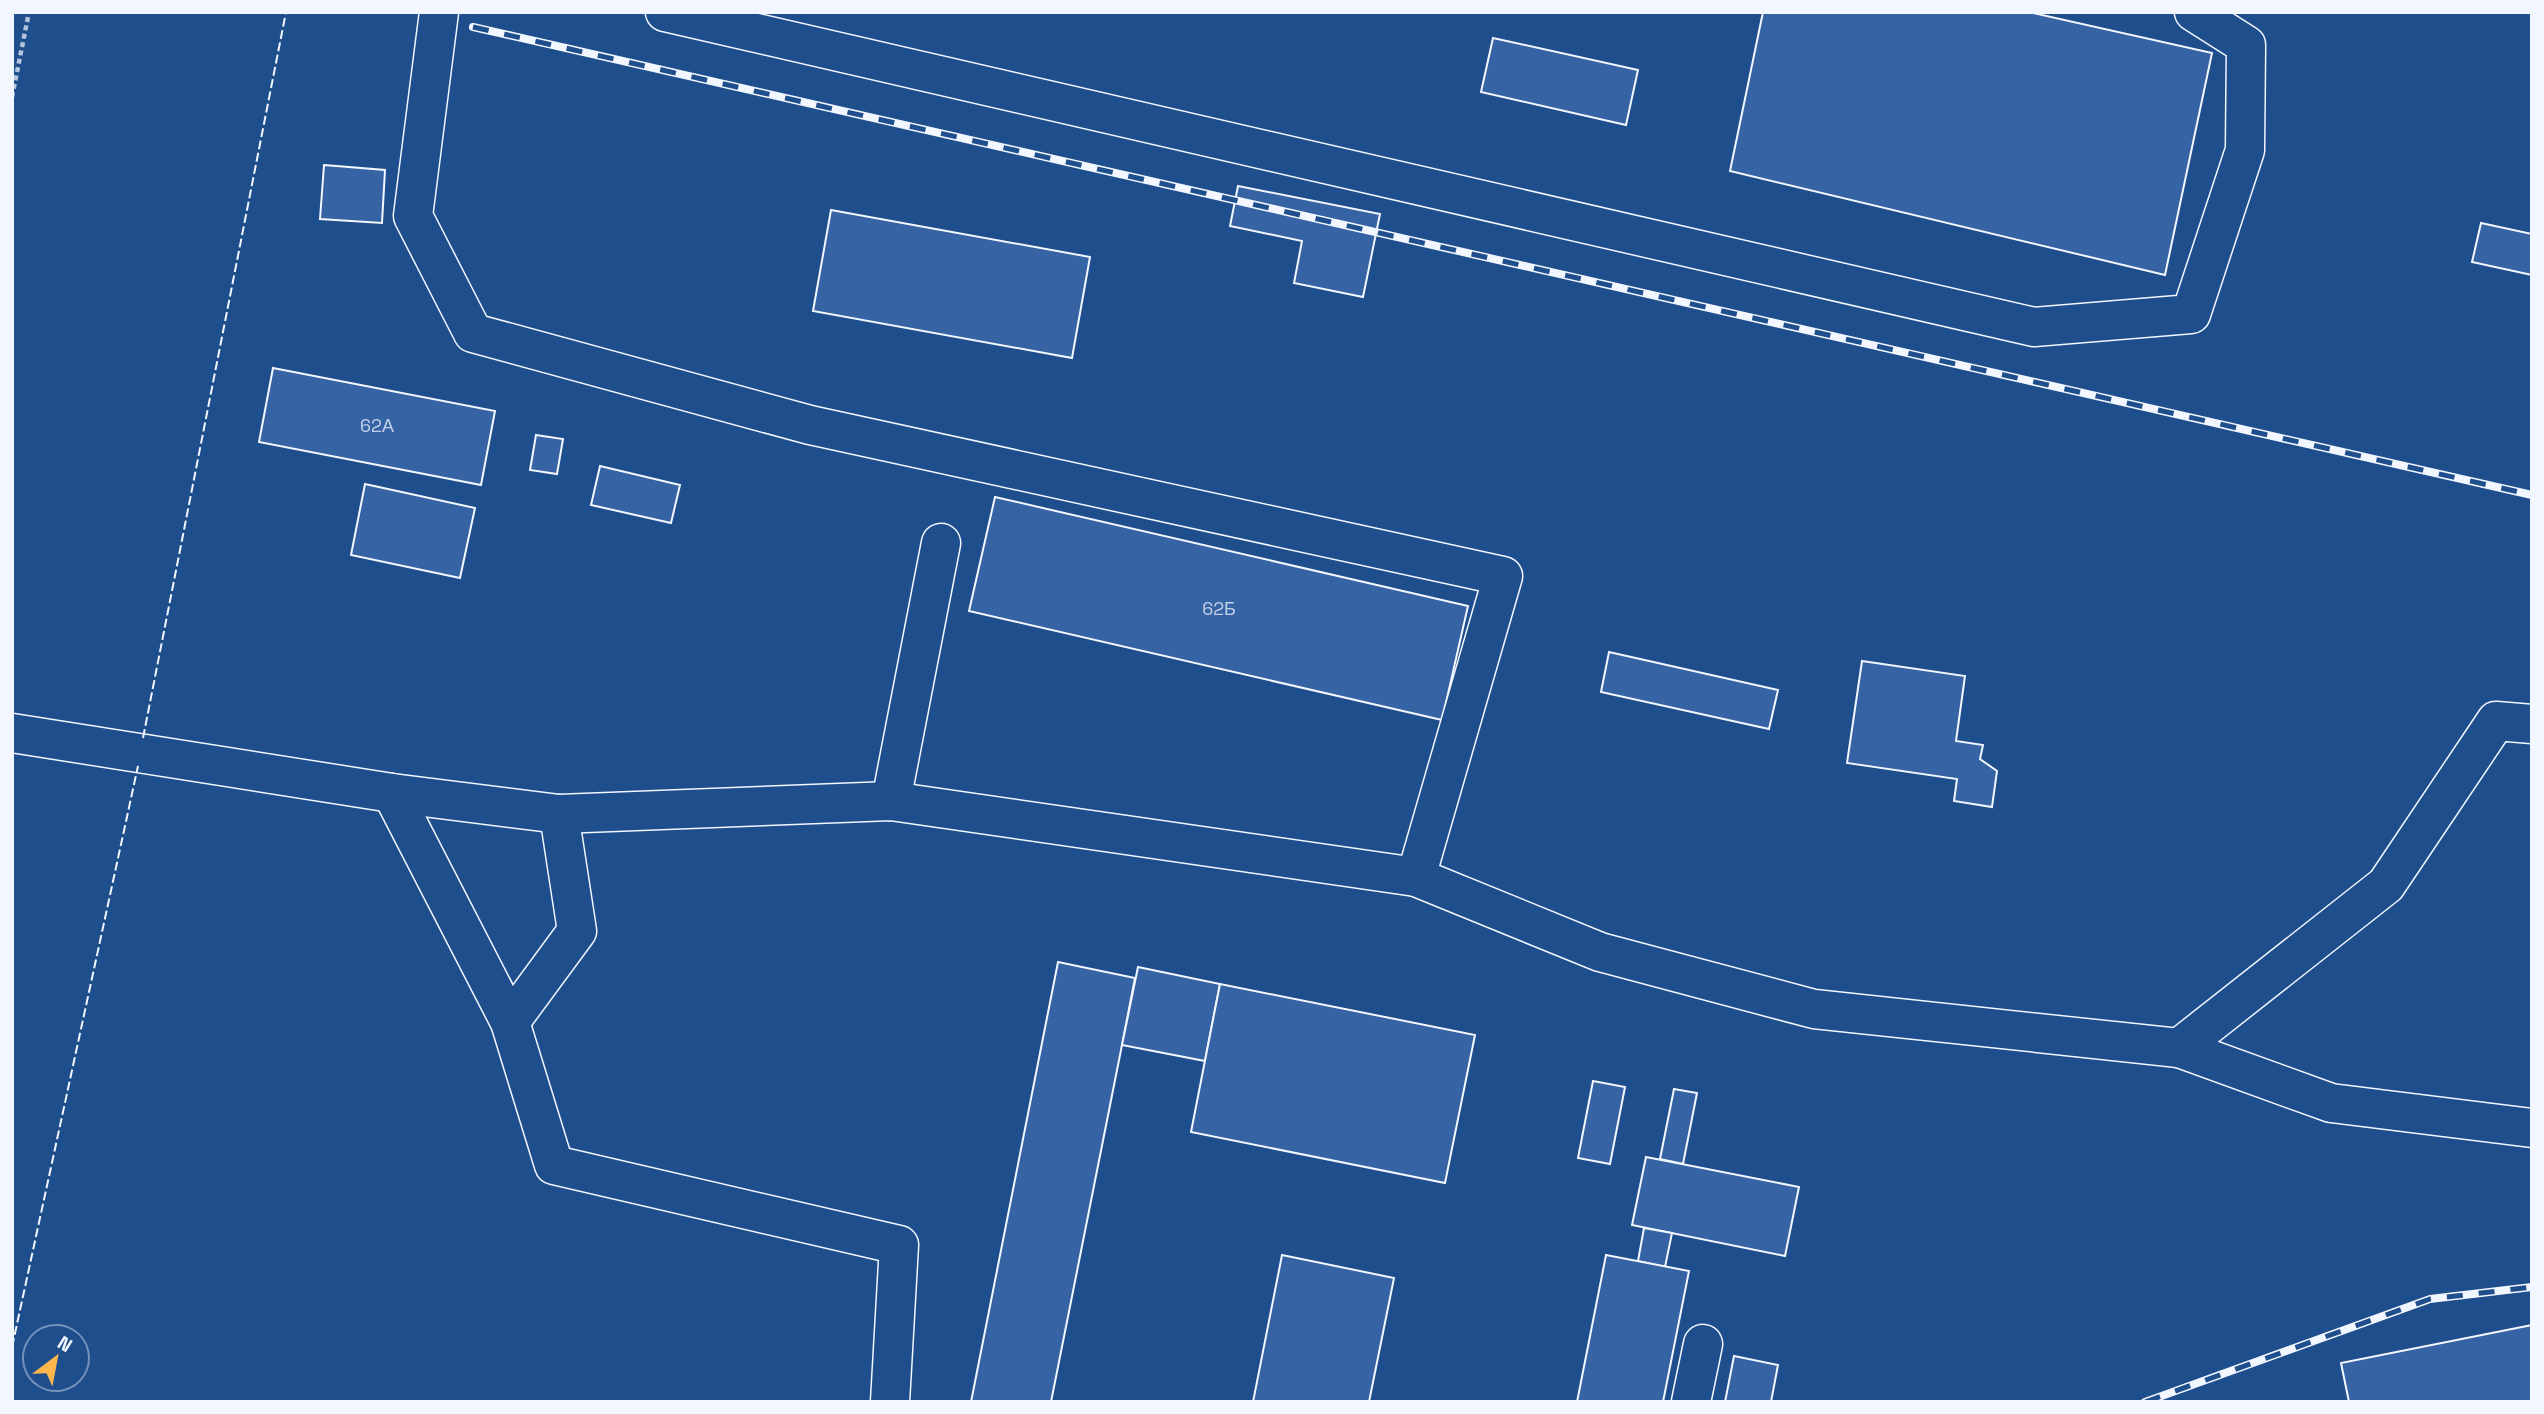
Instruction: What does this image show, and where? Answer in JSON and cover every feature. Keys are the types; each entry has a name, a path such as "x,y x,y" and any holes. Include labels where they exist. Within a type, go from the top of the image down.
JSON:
{"lane":[{"path":"439,12 413,216 473,333 810,425 1503,576 1416,877"},
{"path":"665,12 2034,327 2191,314 2245,150 2246,45 2194,12"},
{"path":"891,801 941,544"},
{"path":"2179,1048 2386,885 2496,721 2532,724"},
{"path":"12,733 392,793 559,814 891,801 1416,877 1600,953 1814,1009 2179,1048 2331,1103 2532,1128"},
{"path":"392,793 510,1022 554,1165 899,1245 890,1402"},
{"path":"510,1022 577,931 559,814"},
{"path":"1691,1402 1703,1344"}],"path":[{"path":"12,97 29,12"}],"building":[{"path":"1763,12 2029,12 2212,53 2165,275 1730,171"},
{"path":"1493,38 1638,70 1626,125 1481,92"},
{"path":"324,165 385,170 382,223 320,219"},
{"path":"1238,186 1380,214 1363,297 1294,283 1302,241 1230,226"},
{"path":"831,210 1090,257 1072,358 813,311"},
{"path":"2481,223 2532,234 2532,275 2472,262"},
{"path":"273,368 495,411 481,485 259,442"},
{"path":"536,435 563,439 557,474 530,470"},
{"path":"600,466 680,485 671,523 591,505"},
{"path":"365,484 475,508 460,578 351,555"},
{"path":"995,497 1468,606 1442,720 969,611"},
{"path":"1609,652 1778,690 1769,729 1601,692"},
{"path":"1862,661 1965,676 1956,741 1983,745 1980,759 1997,771 1992,807 1954,801 1957,779 1847,763"},
{"path":"1058,962 1135,978 1122,1045 1051,1402 971,1402"},
{"path":"1138,967 1220,984 1205,1061 1122,1045"},
{"path":"1220,984 1475,1035 1445,1183 1191,1132"},
{"path":"1593,1081 1625,1087 1610,1164 1578,1158"},
{"path":"1674,1089 1697,1093 1683,1164 1660,1159"},
{"path":"1646,1157 1799,1187 1785,1256 1632,1225"},
{"path":"1644,1228 1672,1233 1665,1267 1638,1261"},
{"path":"1282,1255 1394,1278 1369,1402 1253,1402"},
{"path":"1606,1255 1689,1271 1663,1402 1577,1402"},
{"path":"2532,1325 2532,1402 2349,1402 2341,1363"},
{"path":"1734,1356 1778,1365 1771,1402 1725,1402"}],"railway":[{"path":"473,27 2532,495"},
{"path":"2145,1402 2430,1299 2532,1287"}],"fence":[{"path":"143,738 286,12"},
{"path":"12,1347 138,766"}]}
